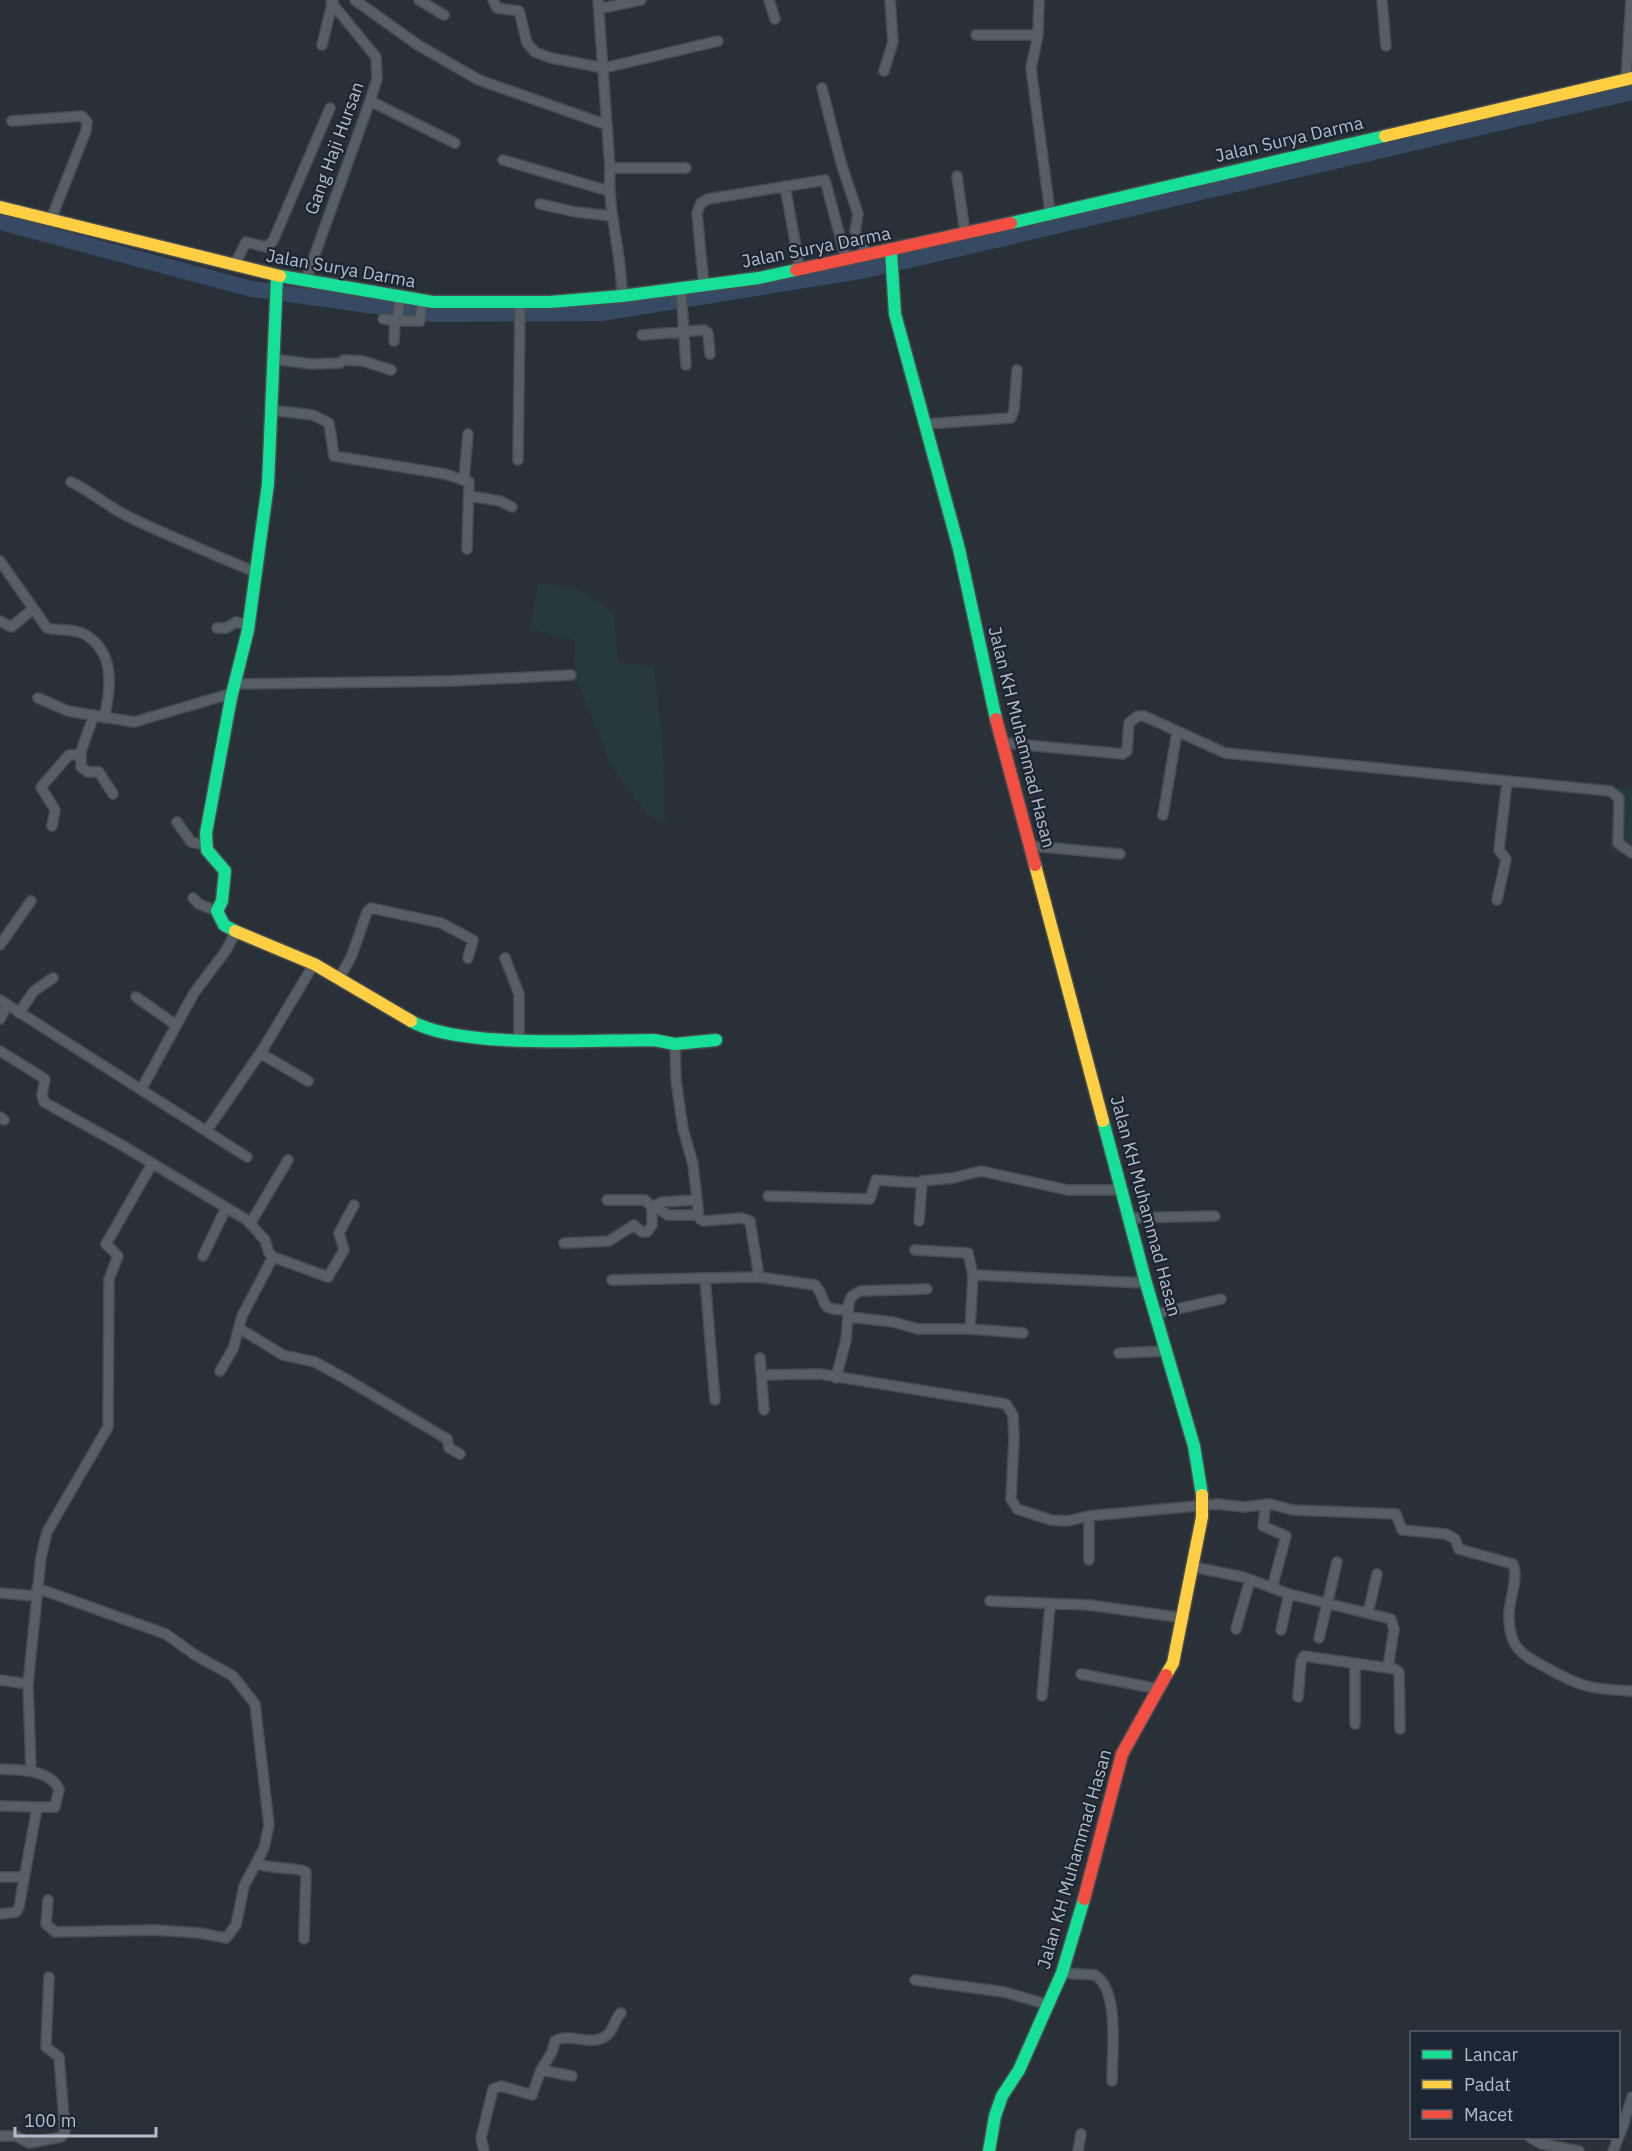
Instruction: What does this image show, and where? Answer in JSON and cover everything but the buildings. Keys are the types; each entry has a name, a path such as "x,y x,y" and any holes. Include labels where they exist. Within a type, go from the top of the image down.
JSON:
{"street":[{"path":"355,0 418,45 479,80 607,126"},
{"path":"419,0 444,15"},
{"path":"493,0 497,9 517,10 521,13 524,37 535,52 551,58 604,68 718,41"},
{"path":"622,296 622,276 609,191 610,168 598,4 641,0"},
{"path":"769,0 775,19"},
{"path":"884,71 893,42 890,0"},
{"path":"1039,0 1038,35 1031,68 1050,212"},
{"path":"1382,0 1386,46"},
{"path":"1629,78 1631,0"},
{"path":"322,45 332,1"},
{"name":"Gang Haji Hursan","path":"305,282 377,79 376,57 332,1"},
{"path":"976,35 1038,35"},
{"name":"Jalan Surya Darma","path":"0,207 234,266 276,282 305,282 400,301 520,307 622,296 681,294 704,286 868,255 891,254 1050,212 1629,78"},
{"path":"822,88 858,214 855,231 868,255"},
{"path":"370,102 455,144"},
{"path":"234,266 246,242 263,247 273,241 330,108"},
{"path":"12,121 81,116 87,122 86,131 73,158 51,219"},
{"path":"503,160 609,191"},
{"path":"610,168 686,168"},
{"path":"957,176 964,233"},
{"path":"704,286 697,213 700,203 708,199 820,180 827,183 846,259"},
{"path":"785,186 800,269"},
{"path":"540,204 576,212 612,216"},
{"name":"Jalan KH Muhammad Hasan","path":"891,254 895,315 959,549 987,684 1146,1283 1194,1446 1203,1506 1184,1618 1173,1663 1122,1754 1096,1861 1062,1973 1046,2004 1019,2070 1002,2096 995,2116 989,2151"},
{"path":"217,911 222,901 225,875 220,862 212,856 205,845 209,811 249,625 268,484 276,282"},
{"path":"681,294 686,365"},
{"path":"394,341 400,301"},
{"path":"383,319 417,321 421,318 422,303"},
{"path":"518,460 520,307"},
{"path":"642,335 706,331 710,354"},
{"path":"273,359 312,364 352,360 391,370"},
{"path":"926,424 1011,418 1014,410 1017,370"},
{"path":"270,411 312,415 329,423 334,456 383,462 402,468 445,474 469,482 467,549"},
{"path":"464,480 468,435"},
{"path":"71,482 93,492 129,518 255,572"},
{"path":"470,496 500,501 512,507"},
{"path":"0,561 47,628 82,633 99,648 111,676 99,717 81,755 83,771 99,772 113,794"},
{"path":"0,621 7,628 10,627 33,609"},
{"path":"218,628 226,628 236,621 249,625"},
{"path":"38,698 68,711 134,722 235,689 571,675"},
{"path":"1004,743 1123,754 1127,751 1128,723 1138,716 1144,716 1225,753 1340,766 1395,768 1612,792 1619,798 1618,843 1632,853"},
{"path":"1163,814 1177,732"},
{"path":"52,826 56,810 41,787 69,755 81,755"},
{"path":"1497,900 1506,859 1499,850 1507,782"},
{"path":"177,822 191,842 205,845"},
{"path":"1031,846 1120,854"},
{"path":"193,898 199,904 217,911 224,925 236,932 314,964 426,1030 457,1036 519,1039 654,1040 675,1044 716,1040"},
{"path":"0,945 31,901"},
{"path":"339,979 352,955 367,912 371,908 441,923 452,931 467,934 473,944 468,958"},
{"path":"142,1089 176,1025 236,932"},
{"path":"505,958 519,994 519,1039"},
{"path":"207,1130 260,1053 314,964"},
{"path":"19,1013 34,991 53,978"},
{"path":"136,997 176,1025"},
{"path":"0,1019 4,1003 247,1157"},
{"path":"675,1044 676,1080 683,1130 693,1164 698,1215 703,1221 741,1218 750,1221 759,1277"},
{"path":"0,1052 45,1079 42,1095 44,1102 250,1224 265,1240 273,1257 328,1277 344,1250 339,1233 354,1205"},
{"path":"260,1053 308,1081"},
{"path":"250,1224 288,1160"},
{"path":"31,1770 28,1684 36,1592 47,1532 108,1427 109,1279 118,1256 106,1244 152,1164"},
{"path":"768,1196 870,1198 876,1180 921,1183 981,1171 1059,1189 1087,1192 1121,1190"},
{"path":"919,1221 921,1183"},
{"path":"607,1200 645,1200 668,1215 698,1215"},
{"path":"654,1206 662,1202 695,1200"},
{"path":"564,1243 609,1241 633,1226 647,1232 652,1226 654,1206"},
{"path":"203,1256 226,1208"},
{"path":"1130,1218 1215,1216"},
{"path":"915,1250 968,1253 973,1275 970,1329"},
{"path":"220,1371 233,1350 242,1316 273,1257"},
{"path":"973,1275 1146,1283"},
{"path":"612,1280 759,1277 815,1285 824,1305 829,1308 918,1329 970,1329 1023,1333"},
{"path":"705,1278 714,1400"},
{"path":"836,1378 852,1296 860,1291 927,1289"},
{"path":"1156,1314 1221,1299"},
{"path":"239,1328 284,1355 315,1362 356,1384 447,1439 449,1448 460,1454"},
{"path":"1119,1353 1167,1351"},
{"path":"760,1358 764,1410"},
{"path":"762,1374 794,1373 836,1378 1006,1404 1012,1415 1011,1499 1013,1505 1022,1511 1061,1522 1089,1516 1217,1504 1244,1507 1266,1504 1293,1510 1393,1513 1398,1515 1402,1530 1446,1534 1455,1539 1459,1549 1510,1562 1515,1570 1509,1624 1516,1649 1521,1654 1581,1686 1603,1691 1632,1691"},
{"path":"1266,1504 1263,1526 1286,1536 1272,1588"},
{"path":"1089,1516 1089,1560"},
{"path":"1319,1638 1337,1562"},
{"path":"1193,1567 1385,1616 1393,1622 1388,1667"},
{"path":"1368,1613 1377,1574"},
{"path":"1236,1629 1250,1580"},
{"path":"0,1593 36,1592 166,1634 237,1679 257,1710 269,1825 257,1864 244,1886 236,1925 226,1938 200,1933 155,1930 55,1932 46,1924 48,1900"},
{"path":"1281,1630 1289,1593"},
{"path":"990,1601 1089,1605 1184,1618"},
{"path":"1042,1696 1050,1605"},
{"path":"1298,1697 1301,1662 1304,1656 1355,1665 1388,1667 1399,1672 1400,1729"},
{"path":"1355,1665 1355,1724"},
{"path":"1081,1674 1159,1689"},
{"path":"0,1680 28,1684"},
{"path":"0,1769 31,1770 53,1782 59,1789 55,1807 0,1806"},
{"path":"0,1914 16,1912 38,1807"},
{"path":"257,1864 276,1869 302,1869 306,1872 304,1939"},
{"path":"0,1877 24,1877"},
{"path":"1062,1973 1095,1976 1105,1986 1112,2015 1112,2081"},
{"path":"0,2136 16,2136 28,2147 61,2137 65,2131 59,2057 46,2047 50,1977"},
{"path":"915,1980 1004,1992 1046,2004"},
{"path":"484,2151 481,2138 493,2089 501,2086 532,2095 541,2070 557,2039 599,2040 609,2035 621,2013"},
{"path":"541,2070 572,2076"},
{"path":"1622,2118 1632,2097"},
{"path":"1078,2151 1081,2134"},
{"path":"1533,2139 1542,2144 1579,2151"}],"green space":[{"path":"538,583 580,590 613,612 619,662 654,667 663,751 665,821 650,817 613,769 575,676 574,640 530,629"},
{"path":"1616,786 1632,788 1632,858 1609,850"}],"waterway":[{"path":"0,222 252,289 433,314 601,313 866,270 1632,92"}],"traffic: fast":[{"path":"1011,223 1385,136"},
{"path":"891,251 895,314 959,549 996,719"},
{"path":"280,276 433,302 550,302 622,296 759,278 796,270"},
{"path":"235,931 224,925 217,911 222,901 225,871 207,850 206,833 231,698 248,630 268,484 277,277"},
{"path":"411,1021 433,1030 493,1039 654,1040 675,1044 716,1040"},
{"path":"1103,1121 1146,1283 1194,1446 1202,1495"},
{"path":"989,2151 995,2116 1002,2096 1019,2070 1062,1973 1084,1899"}],"traffic: slow":[{"path":"1385,136 1632,78"},
{"path":"0,207 280,276"},
{"path":"1035,865 1103,1121"},
{"path":"235,931 314,964 411,1021"},
{"path":"1166,1675 1173,1663 1202,1517 1202,1495"}],"traffic: jam":[{"path":"796,270 1011,223"},
{"path":"996,719 1035,865"},
{"path":"1084,1899 1122,1754 1166,1675"}]}
